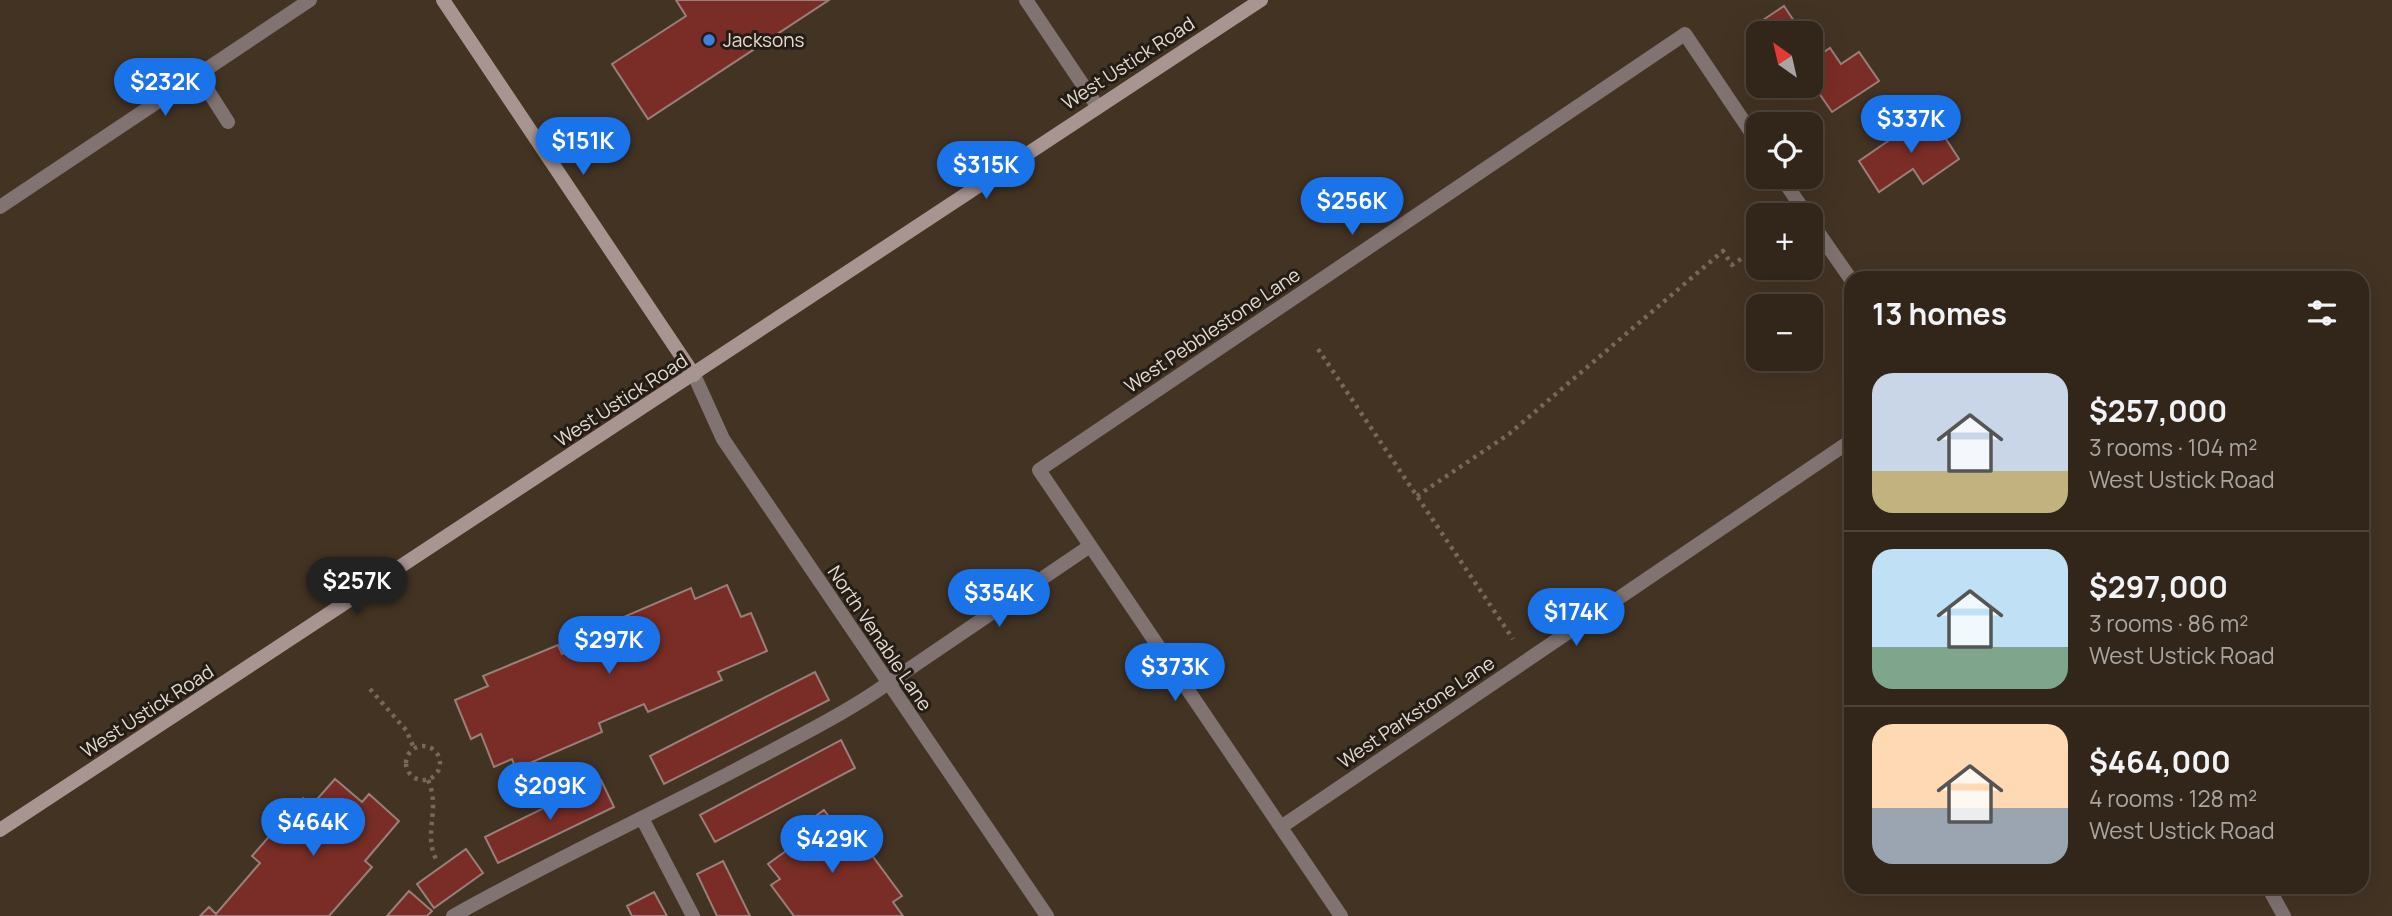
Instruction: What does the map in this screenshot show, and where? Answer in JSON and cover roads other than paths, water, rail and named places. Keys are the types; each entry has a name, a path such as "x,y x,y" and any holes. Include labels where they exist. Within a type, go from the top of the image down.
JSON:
{"main road":[{"path":"443,0 694,375"},
{"name":"West Ustick Road","path":"0,830 1261,0"}],"street":[{"path":"0,207 310,0"},
{"path":"1026,0 1097,106"},
{"name":"West Pebblestone Lane","path":"1090,546 1039,470 1685,34 1746,125"},
{"path":"198,75 228,122"},
{"path":"1823,239 1845,271"},
{"name":"North Venable Lane","path":"694,375 723,439 1046,916"},
{"name":"West Parkstone Lane","path":"1280,827 1844,445"},
{"path":"453,916 516,881 643,820 854,707 1090,546 1340,916"},
{"path":"643,820 694,916"},
{"path":"2270,894 2276,913"}],"place":[{"name":"Jacksons","path":"709,40"}]}
